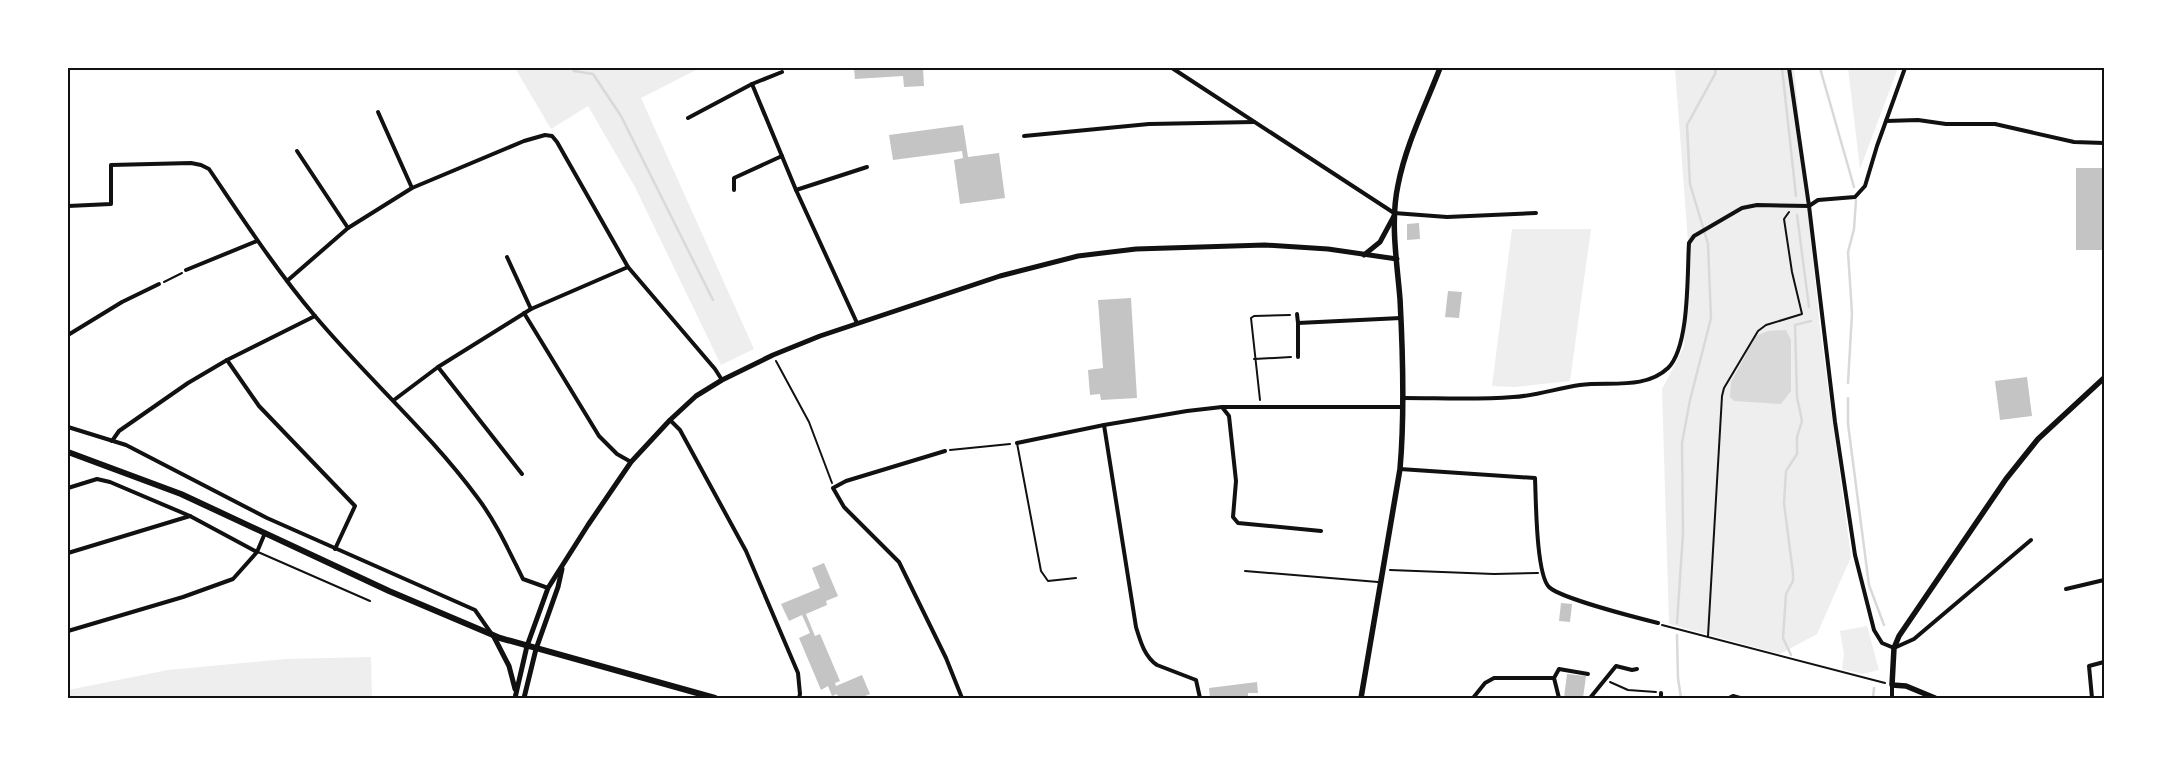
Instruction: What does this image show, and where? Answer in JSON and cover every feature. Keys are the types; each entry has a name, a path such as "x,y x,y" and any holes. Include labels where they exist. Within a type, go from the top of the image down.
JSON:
{"main road":[{"path":"1361,698 1400,469 1403,398 1401,318 1394,214 1397,186 1414,129 1440,68"},
{"path":"1935,698 1906,686 1892,685 1894,648 1899,636 2012,472 2038,439 2104,378"},
{"path":"68,452 181,494 389,592 492,634 527,646 716,698"}],"street":[{"path":"1172,68 1394,214 1447,217 1536,213"},
{"path":"1789,68 1809,206 1835,422 1855,554 1874,630 1882,643 1894,648 1914,639 2031,540"},
{"path":"1403,398 1515,397 1582,384 1636,382 1657,376 1668,367 1678,350 1687,309 1689,243 1694,236 1742,208 1757,205 1809,206 1818,200 1855,197 1865,186 1905,68"},
{"path":"688,118 752,84 782,72"},
{"path":"752,84 796,190 857,324"},
{"path":"378,112 412,188"},
{"path":"1886,121 1918,120 1946,124 1995,124 2074,142 2104,143"},
{"path":"1024,136 1149,124 1254,122"},
{"path":"287,281 348,228 412,188 524,141 545,135 552,136 558,142 628,267 715,369 722,380"},
{"path":"298,151 348,228"},
{"path":"734,190 734,178 782,156"},
{"path":"68,206 111,204 111,165 191,163 209,169 256,241 315,316 354,360 394,400 476,496 493,521 523,579 548,588"},
{"path":"796,190 867,167"},
{"path":"1364,255 1380,242 1394,214"},
{"path":"186,270 256,241"},
{"path":"515,698 527,646 548,588 588,525 631,462 670,420 696,396 722,380 773,355 857,324 1000,276 1078,256 1136,250 1265,245 1328,249 1397,259"},
{"path":"506,257 531,309"},
{"path":"394,400 438,367 531,309 628,267"},
{"path":"68,335 122,302 159,284"},
{"path":"524,313 599,436 617,454 631,462"},
{"path":"1297,314 1298,357"},
{"path":"112,442 119,431 158,402 227,360 315,316"},
{"path":"1298,323 1401,318"},
{"path":"227,360 259,406 355,506 335,549"},
{"path":"438,367 522,474"},
{"path":"1222,407 1229,416 1235,472 1232,517 1238,523 1321,531"},
{"path":"1018,443 1104,425 1222,407 1403,407"},
{"path":"670,420 680,430 746,550 798,673 799,698"},
{"path":"1104,425 1136,627 1142,646 1151,661 1157,665 1196,680 1200,698"},
{"path":"68,427 126,445 267,518 475,610 492,634 509,666 514,684 515,698"},
{"path":"945,450 846,481 834,488 844,507 898,562 946,658 962,698"},
{"path":"1400,469 1535,478 1541,572 1549,587 1584,601 1658,624"},
{"path":"68,488 97,479 110,482 190,516 257,552"},
{"path":"68,553 190,516"},
{"path":"68,631 183,597 233,579 257,552 265,533"},
{"path":"524,698 536,648 558,586 563,566"},
{"path":"2066,590 2104,580"},
{"path":"2092,698 2089,666 2104,662"},
{"path":"1590,698 1616,666 1632,670 1637,669"},
{"path":"1559,698 1554,678 1558,669 1588,674"},
{"path":"1474,698 1485,683 1494,678 1554,678"},
{"path":"1892,685 1892,698"},
{"path":"1661,693 1661,698"},
{"path":"1729,698 1733,696 1740,698"}],"lane":[{"path":"1018,443 1041,571 1048,581 1076,578"},
{"path":"257,552 370,601"},
{"path":"1245,571 1381,582"}],"path":[{"path":"1708,636 1722,396 1758,331 1766,325 1802,314 1792,272 1784,219 1794,205"},
{"path":"159,284 186,270"},
{"path":"1260,406 1251,318 1254,316 1297,314"},
{"path":"773,355 809,422 834,488"},
{"path":"1254,359 1298,357"},
{"path":"945,450 1018,443"},
{"path":"1382,570 1494,574 1541,572"},
{"path":"1669,627 1859,678 1892,685"},
{"path":"1604,679 1628,690 1661,693"}],"shaded area":[{"path":"515,68 700,68 641,98 754,349 721,365 635,187 588,106 551,129"},
{"path":"1675,68 1794,68 1820,329 1851,557 1817,634 1780,654 1669,624 1662,389 1684,347 1688,242"},
{"path":"1848,68 1898,68 1860,169"},
{"path":"1512,229 1591,229 1570,381 1515,387 1492,386"},
{"path":"1786,330 1791,340 1791,391 1781,404 1734,401 1730,397 1731,382 1756,336 1768,331"},
{"path":"1867,626 1879,670 1863,674 1842,669 1844,654 1840,631"},
{"path":"371,657 372,698 68,698 68,690 168,670 285,659"}],"building":[{"path":"854,68 923,68 924,86 904,87 903,76 855,79"},
{"path":"963,125 968,157 999,153 1005,198 960,204 954,160 963,158 962,151 893,160 889,135"},
{"path":"2076,168 2104,168 2104,250 2076,250"},
{"path":"1419,223 1420,239 1407,240 1407,224"},
{"path":"1448,291 1462,292 1459,318 1445,317"},
{"path":"1131,298 1137,398 1101,400 1100,394 1090,395 1088,370 1103,368 1098,300"},
{"path":"2027,377 2032,416 2000,420 1995,381"},
{"path":"824,563 838,596 826,601 827,605 806,614 815,636 820,634 840,681 835,683 836,686 862,675 870,694 860,698 839,698 837,694 832,696 828,686 821,690 799,638 810,633 802,615 789,621 781,604 820,588 812,568"},
{"path":"1561,603 1572,604 1570,622 1559,621"},
{"path":"1567,674 1586,676 1583,698 1564,698"},
{"path":"1257,682 1258,693 1248,693 1248,698 1210,698 1209,688"}],"waterway":[{"path":"572,68 574,71 593,74 621,116 713,300"},
{"path":"1677,623 1683,534 1682,443 1690,400 1711,318 1708,244 1690,184 1687,125 1715,74 1716,68"},
{"path":"1782,68 1796,196"},
{"path":"1820,68 1854,187"},
{"path":"1848,383 1852,313 1848,252 1854,229 1856,200"},
{"path":"1797,215 1809,307"},
{"path":"1791,655 1783,638 1786,594 1793,581 1784,503 1786,471 1797,454 1797,437 1802,421 1797,397 1795,325 1811,321"},
{"path":"1848,398 1848,424 1869,585 1884,625"},
{"path":"1677,635 1678,678 1681,698"},
{"path":"1873,698 1874,688"}]}
